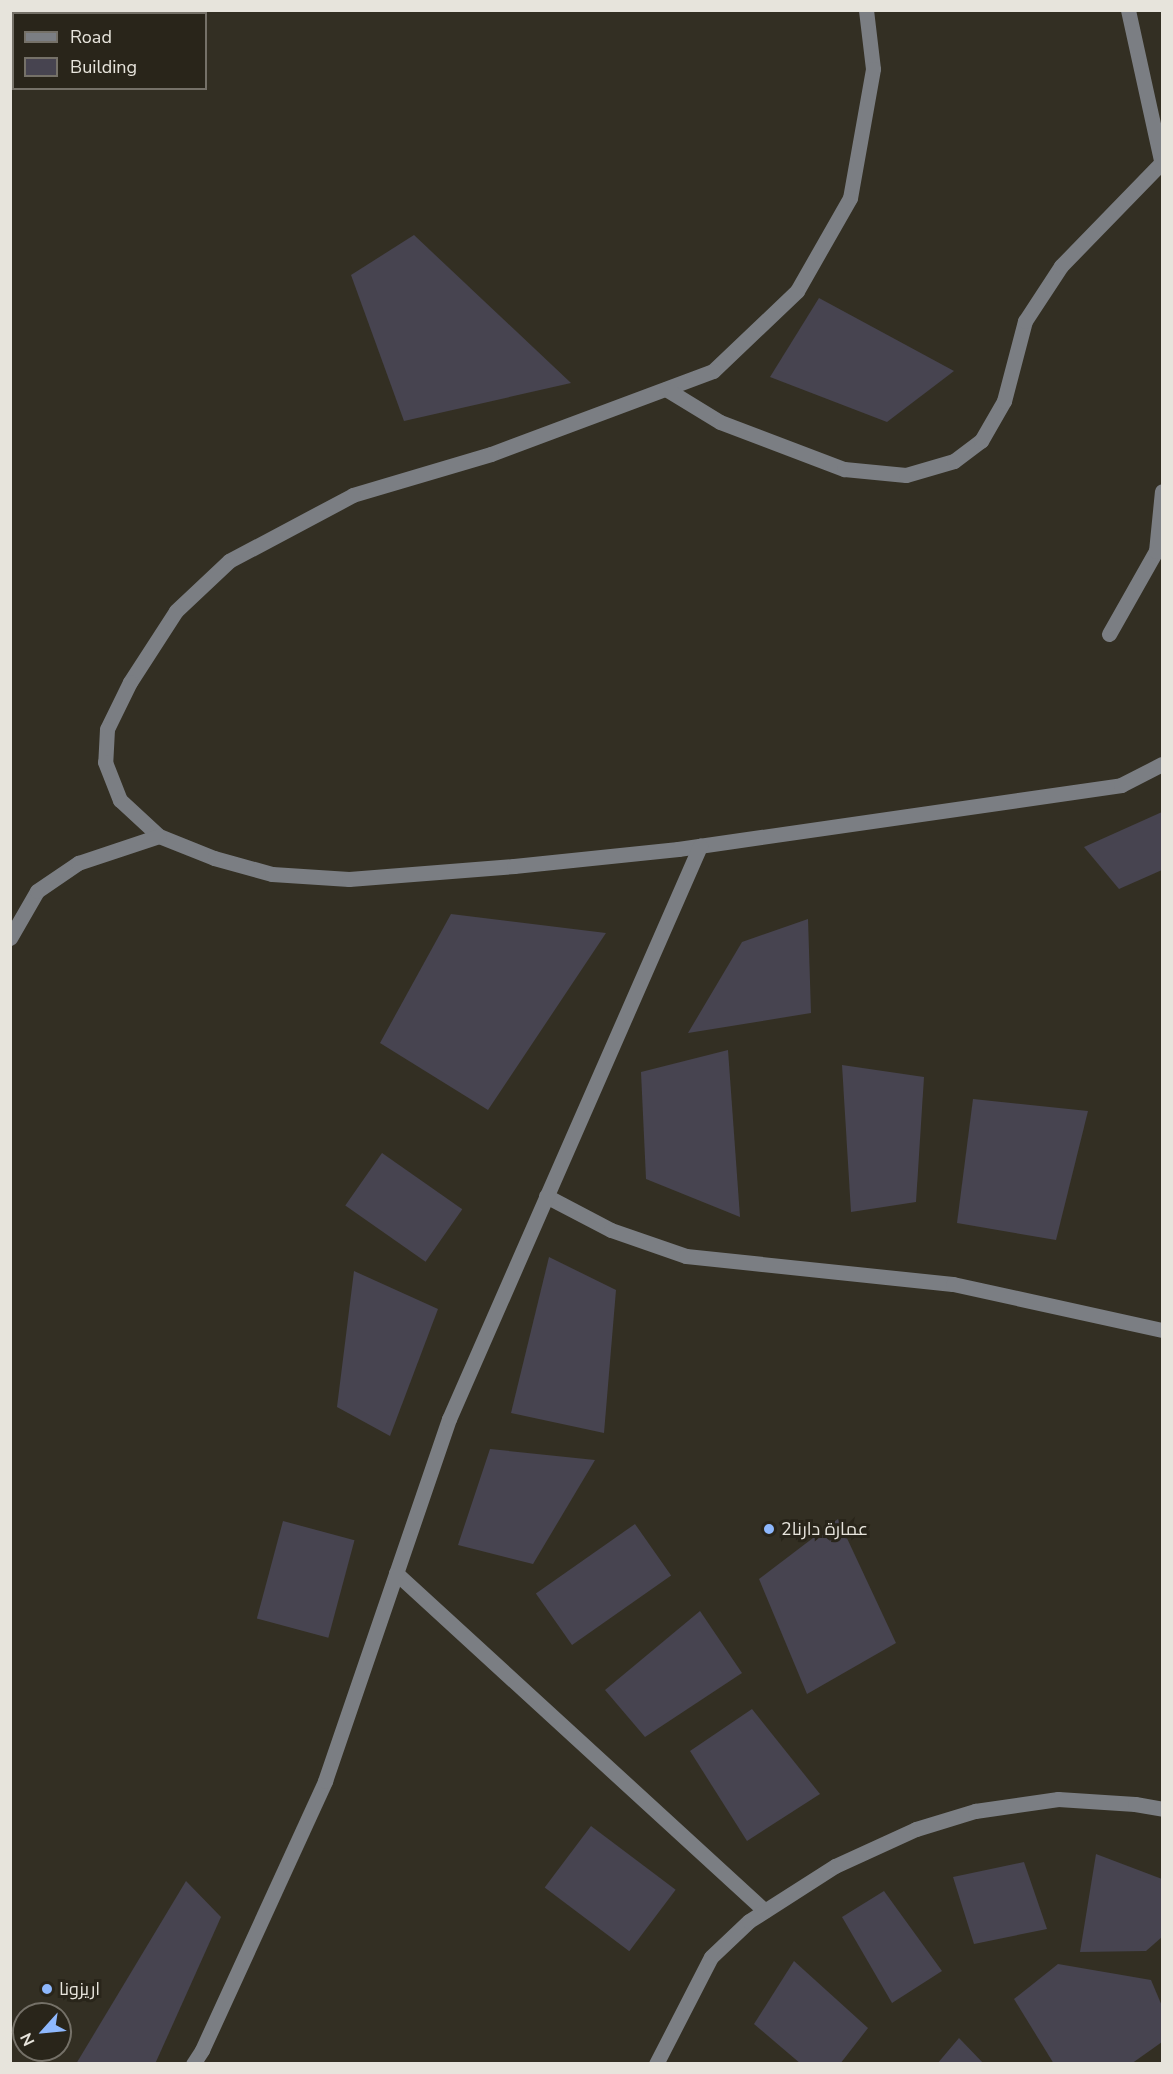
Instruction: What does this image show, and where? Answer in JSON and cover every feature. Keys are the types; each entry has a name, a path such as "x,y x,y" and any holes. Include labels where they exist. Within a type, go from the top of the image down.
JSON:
{"street":[{"path":"866,10 873,69 850,198 797,291 713,371 492,453 353,495 229,561 176,611 130,682 107,729 105,762 120,800 159,836 214,858 272,874 349,879 514,866 700,846 1121,785 1162,764"},
{"path":"666,389 720,422 844,469 906,475 954,461 981,441 1004,401 1025,321 1061,266 1162,164 1128,10"},
{"path":"1108,634 1156,551 1162,491"},
{"path":"10,938 37,891 78,863 159,836"},
{"path":"192,2064 202,2050 325,1781 449,1419 700,846"},
{"path":"546,1196 611,1230 686,1256 953,1284 1162,1330"},
{"path":"396,1573 765,1911"},
{"path":"656,2064 711,1957 749,1921 835,1866 916,1829 975,1811 1058,1799 1135,1804 1162,1809"}],"building":[{"path":"414,235 571,383 404,421 351,275"},
{"path":"819,298 954,371 887,422 770,377"},
{"path":"1162,812 1162,870 1119,889 1084,847"},
{"path":"451,914 606,933 488,1110 380,1043"},
{"path":"808,919 811,1013 688,1033 742,942"},
{"path":"728,1050 740,1217 646,1179 641,1072"},
{"path":"842,1065 924,1077 916,1202 851,1212"},
{"path":"973,1099 1088,1111 1056,1240 957,1223"},
{"path":"382,1153 462,1209 426,1262 345,1205"},
{"path":"549,1257 616,1290 604,1433 511,1413"},
{"path":"354,1271 438,1309 390,1436 337,1407"},
{"path":"490,1449 595,1460 533,1564 458,1545"},
{"path":"838,1519 896,1643 807,1694 759,1579"},
{"path":"283,1521 354,1540 328,1638 257,1619"},
{"path":"635,1524 671,1576 572,1645 536,1593"},
{"path":"700,1611 742,1673 645,1737 605,1690"},
{"path":"752,1709 820,1794 747,1841 690,1751"},
{"path":"591,1826 676,1890 629,1951 545,1887"},
{"path":"1096,1854 1162,1879 1162,1937 1146,1951 1080,1952"},
{"path":"1024,1862 1047,1929 974,1944 953,1877"},
{"path":"186,1881 221,1917 155,2064 76,2064"},
{"path":"884,1891 942,1971 892,2003 842,1917"},
{"path":"794,1961 868,2028 840,2064 801,2064 754,2024"},
{"path":"1058,1964 1151,1980 1162,2006 1162,2042 1131,2064 1054,2064 1014,1999"},
{"path":"959,2038 984,2064 937,2064"}],"place":[{"name":"عمارة دارنا2","path":"769,1529"},
{"name":"اريزونا","path":"47,1989"}]}
